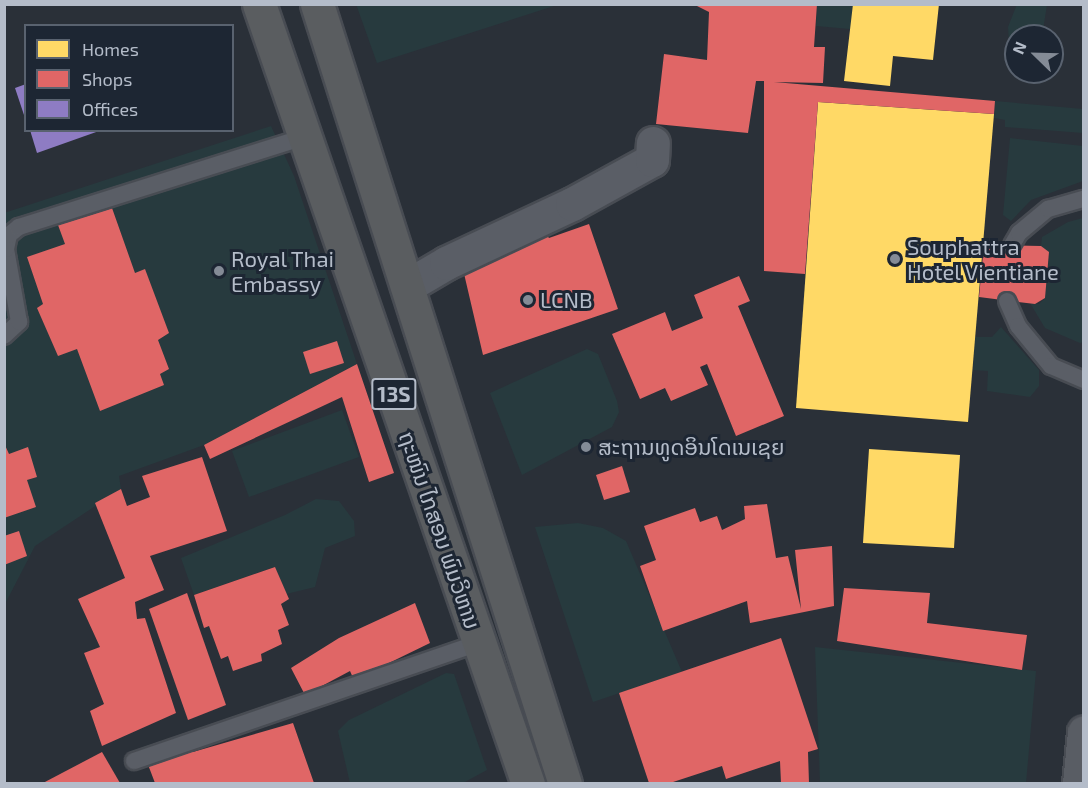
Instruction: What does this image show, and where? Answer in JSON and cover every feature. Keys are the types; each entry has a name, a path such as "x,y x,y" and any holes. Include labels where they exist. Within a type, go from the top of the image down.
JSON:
{"highway":[{"name":"ຖະໜົນ ໄກສອນ ພົມວິຫານ","path":"259,4 528,783"},
{"name":"ຖະໜົນ ໄກສອນ ພົມວິຫານ","path":"317,4 565,783"},
{"path":"467,606 504,590"}],"main road":[{"path":"1078,783 1083,732"}],"street":[{"path":"407,286 446,263 573,204 652,160 653,142"}],"lane":[{"path":"4,336 19,322 6,249 9,235 19,227 305,137"},
{"path":"1012,245 1019,233 1048,209 1083,199"},
{"path":"1007,301 1018,326 1051,366 1083,380"},
{"path":"134,761 479,643"}],"green space":[{"path":"356,4 557,4 557,5 377,63"},
{"path":"1017,4 1047,5 1044,24 1009,24"},
{"path":"817,5 853,5 850,29 816,26"},
{"path":"995,101 1083,109 1083,133 1005,127 1005,120 994,118"},
{"path":"271,126 294,176 357,364 204,445 119,476 121,489 35,546 5,604 4,213"},
{"path":"1010,138 1083,146 1083,181 1031,200 1011,221 1003,215"},
{"path":"1083,218 1083,342 1080,343 1045,328 1030,303 1039,304 1045,298 1049,253 1041,246 1042,237 1068,222"},
{"path":"1001,327 1039,370 1039,386 1030,397 987,391 988,371 973,370 975,337 992,337"},
{"path":"587,349 598,354 617,401 619,412 612,427 522,475 490,393"},
{"path":"342,410 359,457 249,497 232,451"},
{"path":"316,499 339,501 354,521 355,536 325,548 315,587 286,594 274,567 194,595 181,558 285,515"},
{"path":"578,523 603,528 626,541 682,672 593,702 535,527"},
{"path":"815,647 1036,671 1026,783 820,783"},
{"path":"446,673 454,674 487,770 463,783 350,783 338,731 349,720"}],"building: Homes":[{"path":"853,4 939,4 933,60 893,56 890,86 844,81"},
{"name":"Souphattra Hotel Vientiane","path":"818,102 994,114 968,422 796,408"},
{"path":"869,449 960,455 954,548 863,543"}],"building: Shops":[{"path":"693,4 817,4 814,47 825,47 823,83 774,82 995,101 994,114 818,102 805,274 764,271 764,81 756,81 748,133 656,124 664,54 707,60 709,12"},
{"path":"112,208 135,273 145,269 169,333 158,340 169,369 160,374 164,385 100,411 77,349 58,356 37,308 43,304 27,257 65,244 58,225"},
{"path":"589,224 618,309 483,355 462,265 544,232 549,238"},
{"path":"984,245 1041,246 1049,252 1045,298 1035,304 979,297"},
{"path":"739,276 750,301 738,306 784,416 736,436 707,364 700,367 708,385 671,401 665,388 640,399 612,334 665,312 672,331 703,318 694,295"},
{"path":"337,341 344,363 310,374 303,352"},
{"path":"357,364 394,473 369,482 342,397 210,459 204,445"},
{"path":"4,443 9,454 28,447 37,477 27,480 36,507 4,518"},
{"path":"202,457 227,531 150,556 164,590 135,602 137,619 145,618 176,713 102,746 90,711 104,704 84,653 100,647 78,599 125,578 95,503 121,489 127,506 150,497 142,476"},
{"path":"622,466 630,492 604,500 596,475"},
{"path":"767,504 776,558 788,556 801,609 795,550 832,546 834,606 750,623 747,601 663,631 640,566 656,560 644,526 695,508 700,522 717,516 722,530 745,519 744,506"},
{"path":"19,531 27,556 4,565 4,536"},
{"path":"275,567 289,599 281,604 289,625 278,630 282,644 261,654 262,661 233,671 228,656 221,659 209,626 204,628 194,595"},
{"path":"844,588 930,593 927,623 1027,635 1022,670 837,641"},
{"path":"187,593 226,705 188,720 149,609"},
{"path":"415,603 430,643 354,680 350,671 305,695 291,668 339,638"},
{"path":"781,638 818,749 808,752 809,783 781,783 780,761 726,779 722,766 670,783 649,783 619,693"},
{"path":"293,723 314,783 155,783 147,762 191,745 193,752"},
{"path":"102,752 120,783 43,783"}],"building: Offices":[{"path":"24,85 24,115 15,88"},
{"path":"31,132 96,132 37,153"}],"place":[{"name":"Souphattra Hotel Vientiane","path":"895,259"},
{"name":"Royal Thai Embassy","path":"219,271"},
{"name":"LCNB","path":"528,300"},
{"name":"ສະຖານທູດອິນໂດເນເຊຍ","path":"586,447"}]}
